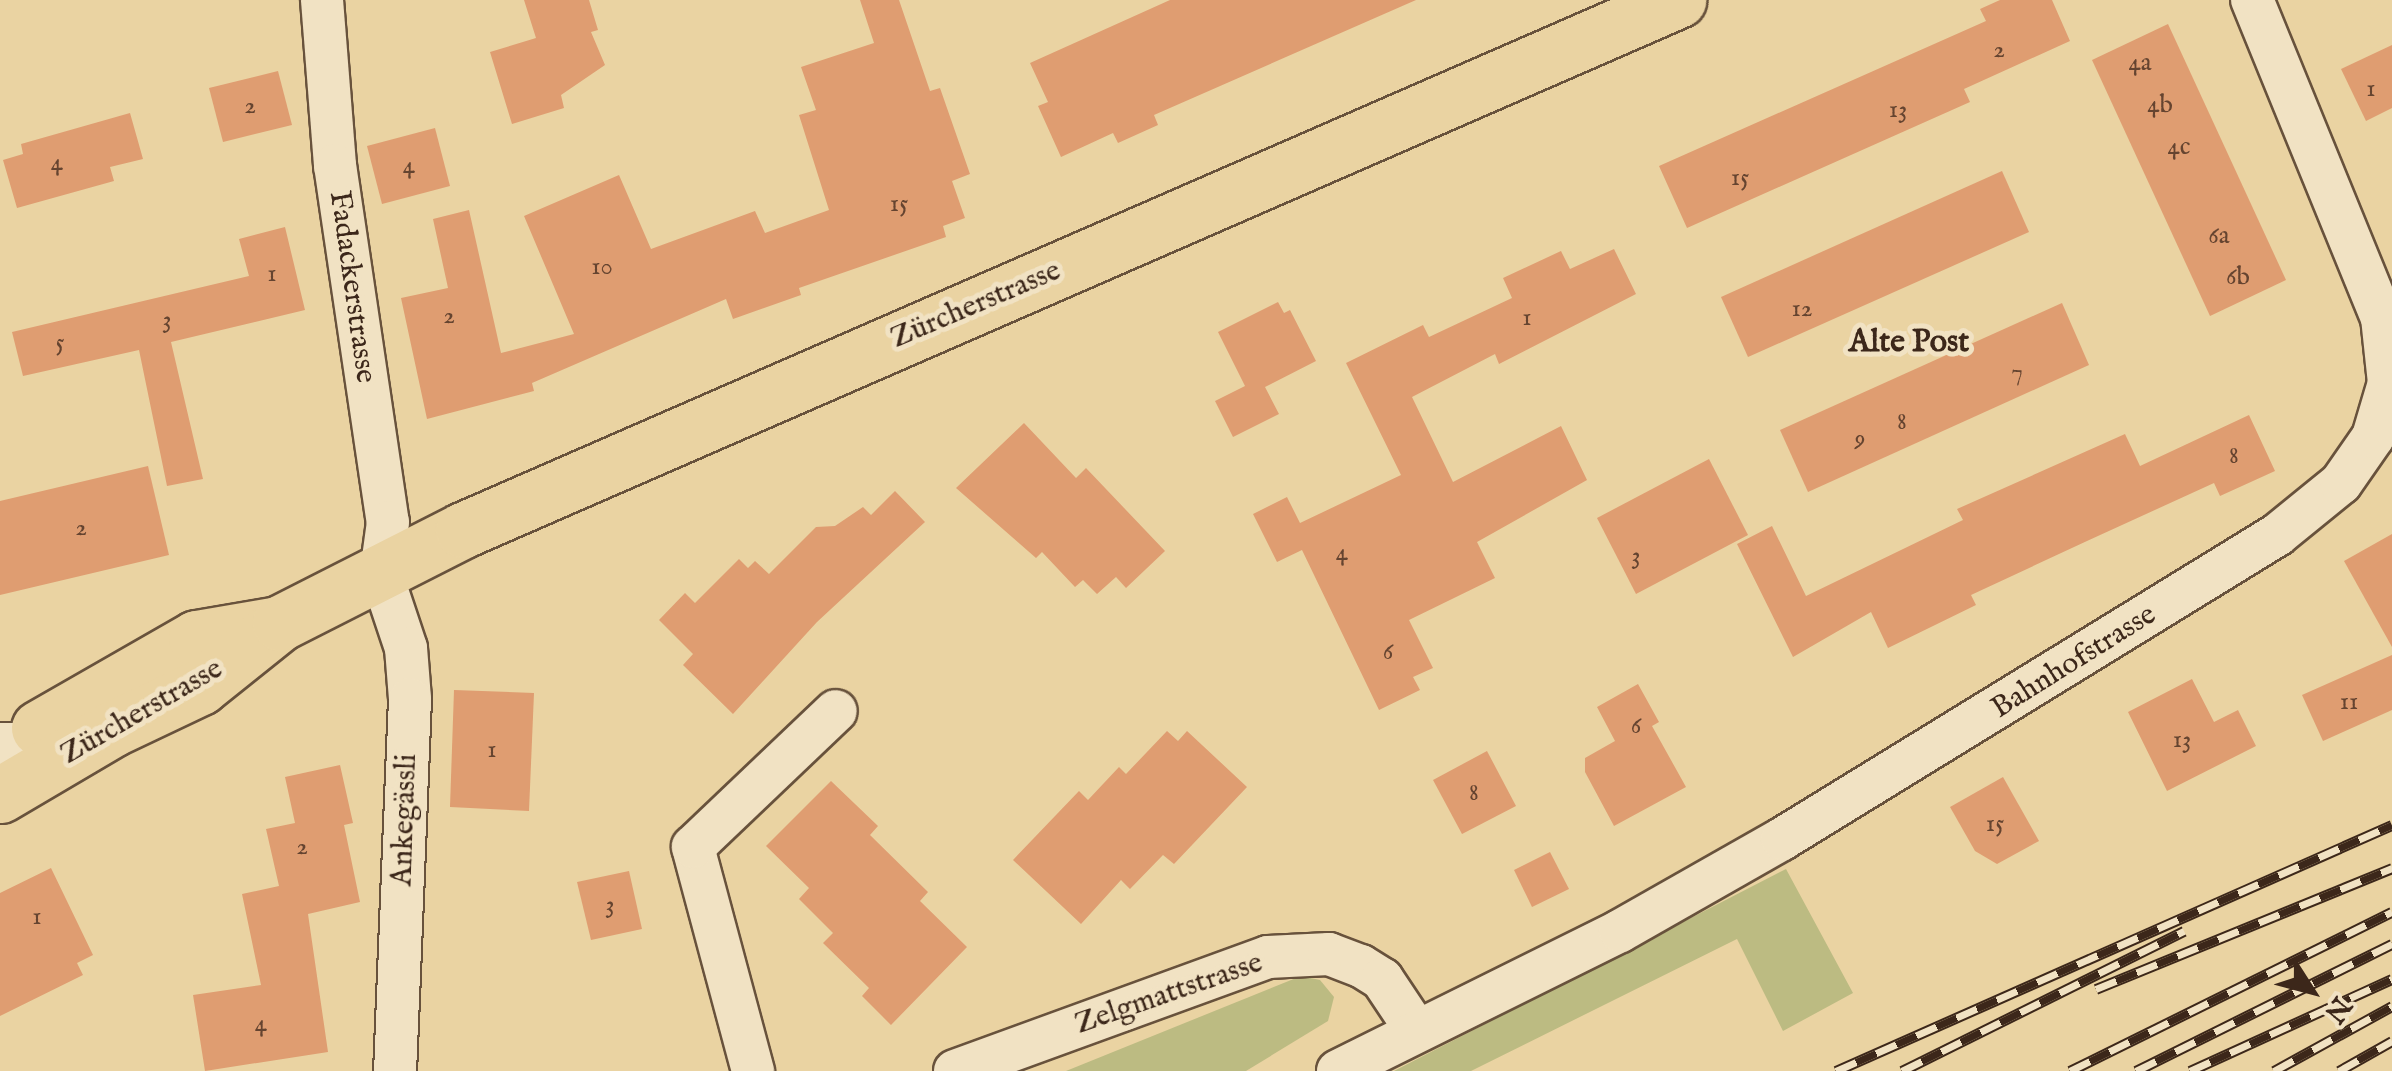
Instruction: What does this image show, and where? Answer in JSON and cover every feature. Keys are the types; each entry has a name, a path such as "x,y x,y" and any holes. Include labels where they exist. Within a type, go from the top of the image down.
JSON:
{"main road":[{"name":"Zürcherstrasse","path":"3,759 196,638 280,623 498,515 1678,0"}],"street":[{"name":"Fadackerstrasse","path":"322,0 335,165 388,522 381,573"},
{"name":"Bahnhofstrasse","path":"1338,1071 1620,930 1782,839 2276,535 2340,483 2373,437 2390,384 2382,318 2252,0"},
{"name":"Ankegässli","path":"381,573 406,648 410,699 396,1071"},
{"path":"753,1071 692,847 836,711"},
{"name":"Zelgmattstrasse","path":"955,1071 1268,957 1329,954 1361,966 1382,979 1416,1030"}],"shaded area":[{"path":"1786,869 1853,993 1783,1031 1737,939 1471,1071 1394,1071"},
{"path":"1301,976 1320,980 1334,997 1328,1021 1246,1071 1066,1071"}],"building":[{"path":"524,0 589,0 598,30 591,32 605,65 561,95 564,108 512,124 490,52 536,38"},
{"path":"860,0 899,0 930,91 940,88 970,174 952,181 965,218 943,226 946,237 799,288 801,295 733,319 726,299 532,383 534,391 427,419 401,298 448,288 433,219 469,210 501,353 574,334 524,216 619,175 651,249 755,211 765,233 829,210 799,115 816,110 801,67 874,43"},
{"path":"1170,0 1416,0 1154,115 1158,125 1118,143 1113,133 1061,157 1038,106 1048,102 1030,63"},
{"path":"2000,0 2052,0 2070,41 1964,89 1970,102 1687,228 1659,166 1986,21 1980,9"},
{"path":"2168,24 2286,280 2210,316 2092,60"},
{"path":"2392,45 2392,108 2366,121 2341,69"},
{"path":"278,71 292,125 223,142 209,88"},
{"path":"130,113 143,159 110,167 114,181 17,208 3,160 23,154 21,144"},
{"path":"435,128 450,186 382,204 367,146"},
{"path":"2002,171 2029,232 1748,357 1721,297"},
{"path":"285,227 305,310 171,342 203,479 167,486 139,350 23,376 12,332 249,276 239,239"},
{"path":"1614,249 1636,294 1499,364 1495,354 1412,397 1453,482 1561,426 1587,480 1477,542 1495,578 1409,620 1433,668 1413,677 1420,690 1379,710 1302,550 1277,562 1253,514 1287,497 1300,523 1401,475 1346,363 1423,325 1429,337 1512,298 1503,278 1561,251 1570,269"},
{"path":"1278,302 1284,313 1290,310 1316,361 1265,387 1279,414 1233,437 1215,401 1245,386 1218,332"},
{"path":"2062,303 2089,365 1808,492 1780,430"},
{"path":"2249,415 2275,471 2220,496 2214,483 2087,541 1971,595 1976,605 1888,648 1871,612 1793,657 1737,544 1772,526 1806,596 1963,520 1957,509 2125,434 2140,466"},
{"path":"1024,423 1076,478 1086,468 1165,551 1126,588 1116,577 1097,594 1083,580 1075,587 1042,552 1036,558 956,488"},
{"path":"1709,459 1748,535 1636,594 1597,518"},
{"path":"148,466 169,555 0,595 0,501"},
{"path":"895,491 925,522 817,622 733,714 683,665 693,654 659,620 685,593 695,603 739,559 748,568 755,561 769,574 816,527 835,526 863,507 871,515"},
{"path":"2392,534 2392,647 2344,561"},
{"path":"2392,655 2392,710 2323,741 2302,695"},
{"path":"2192,679 2214,722 2238,710 2256,746 2167,791 2128,712"},
{"path":"1638,684 1659,722 1652,726 1686,787 1614,826 1585,772 1585,758 1615,741 1597,707"},
{"path":"454,690 534,693 529,811 450,807"},
{"path":"1167,731 1178,741 1187,731 1247,787 1174,864 1163,855 1130,889 1121,880 1081,924 1013,860 1079,791 1088,800 1119,767 1126,774"},
{"path":"1487,751 1516,806 1462,834 1433,780"},
{"path":"340,765 353,823 344,825 360,902 308,914 328,1052 205,1071 193,995 261,985 242,894 279,886 266,829 295,823 285,777"},
{"path":"2003,777 2039,841 1997,864 1975,851 1950,807"},
{"path":"831,781 878,826 870,835 928,892 920,901 967,947 891,1025 862,996 869,988 823,943 833,933 799,899 809,888 766,846"},
{"path":"1550,852 1569,889 1532,907 1514,870"},
{"path":"51,868 93,955 77,963 83,975 0,1016 0,893"},
{"path":"629,871 642,929 591,940 577,882"}],"railway":[{"path":"1836,1071 2392,825"},
{"path":"2096,989 2392,868"},
{"path":"2070,1071 2392,912"},
{"path":"1902,1071 2184,931"},
{"path":"2136,1071 2392,944"},
{"path":"2190,1071 2392,979"},
{"path":"2274,1071 2392,1006"},
{"path":"2339,1071 2392,1041"}],"district":[{"name":"Alte Post","path":"1909,343"}]}
